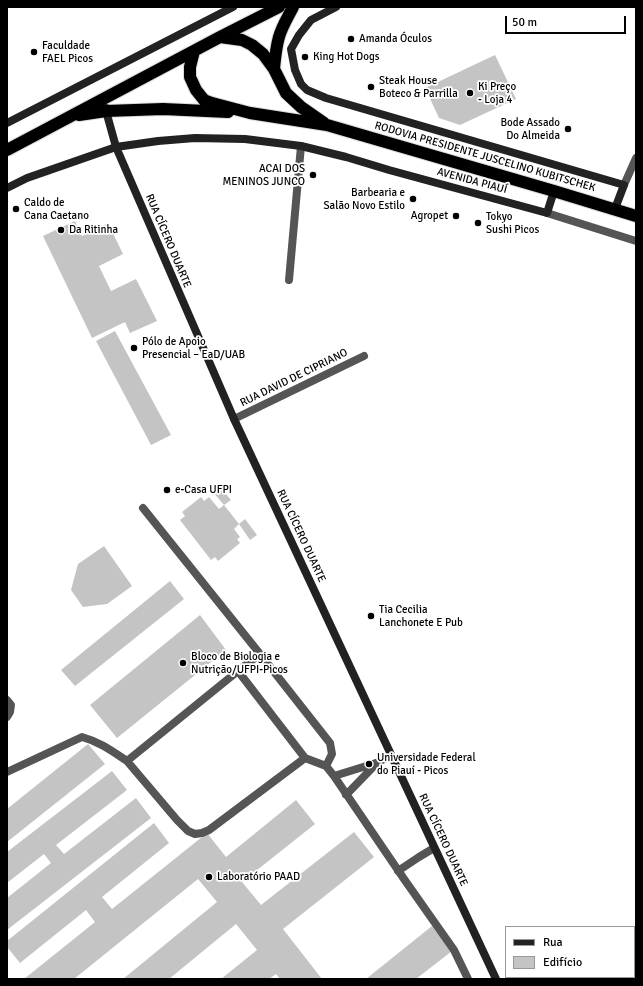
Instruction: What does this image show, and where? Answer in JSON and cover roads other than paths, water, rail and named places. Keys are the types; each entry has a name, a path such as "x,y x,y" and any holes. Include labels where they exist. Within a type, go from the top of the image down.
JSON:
{"highway":[{"path":"7,150 220,37 280,7"},
{"path":"274,69 279,38 283,25 293,7"},
{"name":"RODOVIA PRESIDENTE JUSCELINO KUBITSCHEK","path":"220,37 242,40 252,45 263,54 274,69 286,94 301,107 327,125"},
{"name":"RODOVIA PRESIDENTE JUSCELINO KUBITSCHEK","path":"194,51 190,66 190,77 196,90 204,100 212,103 250,113 327,125 636,216"},
{"path":"68,117 106,110 163,109 250,113"}],"main road":[{"path":"7,123 233,7"},
{"path":"336,7 311,20 298,35 291,49 295,70 301,84 307,90 326,98 624,185 616,209"},
{"name":"RUA CÍCERO DUARTE","path":"109,96 106,110 116,147 234,420 496,979"},
{"name":"AVENIDA PIAUÍ","path":"7,188 27,178 116,147 158,141 195,138 245,139 301,146 346,157 547,213"},
{"path":"547,213 554,191"}],"street":[{"path":"289,280 301,146"},
{"path":"624,185 636,158"},
{"name":"AVENIDA PIAUÍ","path":"547,213 636,241"},
{"name":"RUA DAVID DE CIPRIANO","path":"234,420 364,356"},
{"path":"143,508 330,743 332,754 326,766"},
{"path":"127,761 260,654"},
{"path":"238,671 305,758 326,766 334,776 398,871 454,950 468,979"},
{"path":"7,700 11,705 7,718"},
{"path":"7,772 82,737 93,740 127,761 188,831 195,834 210,830 305,758"},
{"path":"334,776 376,763 391,756"},
{"path":"346,795 376,763"},
{"path":"398,871 434,848"}],"place":[{"name":"Amanda Óculos","path":"351,39"},
{"name":"Faculdade FAEL Picos","path":"34,52"},
{"name":"King Hot Dogs","path":"305,57"},
{"name":"Steak House Boteco & Parrilla","path":"371,87"},
{"name":"Ki Preço - Loja 4","path":"470,93"},
{"name":"Bode Assado Do Almeida","path":"568,129"},
{"name":"ACAI DOS MENINOS JUNCO","path":"313,175"},
{"name":"Barbearia e Salão Novo Estilo","path":"413,199"},
{"name":"Caldo de Cana Caetano","path":"16,209"},
{"name":"Agropet","path":"456,216"},
{"name":"Tokyo Sushi Picos","path":"478,223"},
{"name":"Da Ritinha","path":"61,230"},
{"name":"Pólo de Apoio Presencial – EaD/UAB","path":"134,348"},
{"name":"e-Casa UFPI","path":"167,490"},
{"name":"Tia Cecilia Lanchonete E Pub","path":"371,616"},
{"name":"Bloco de Biologia e Nutrição/UFPI-Picos","path":"183,663"},
{"name":"Universidade Federal do Piauí - Picos","path":"369,764"},
{"name":"Laboratório PAAD","path":"209,877"}]}
